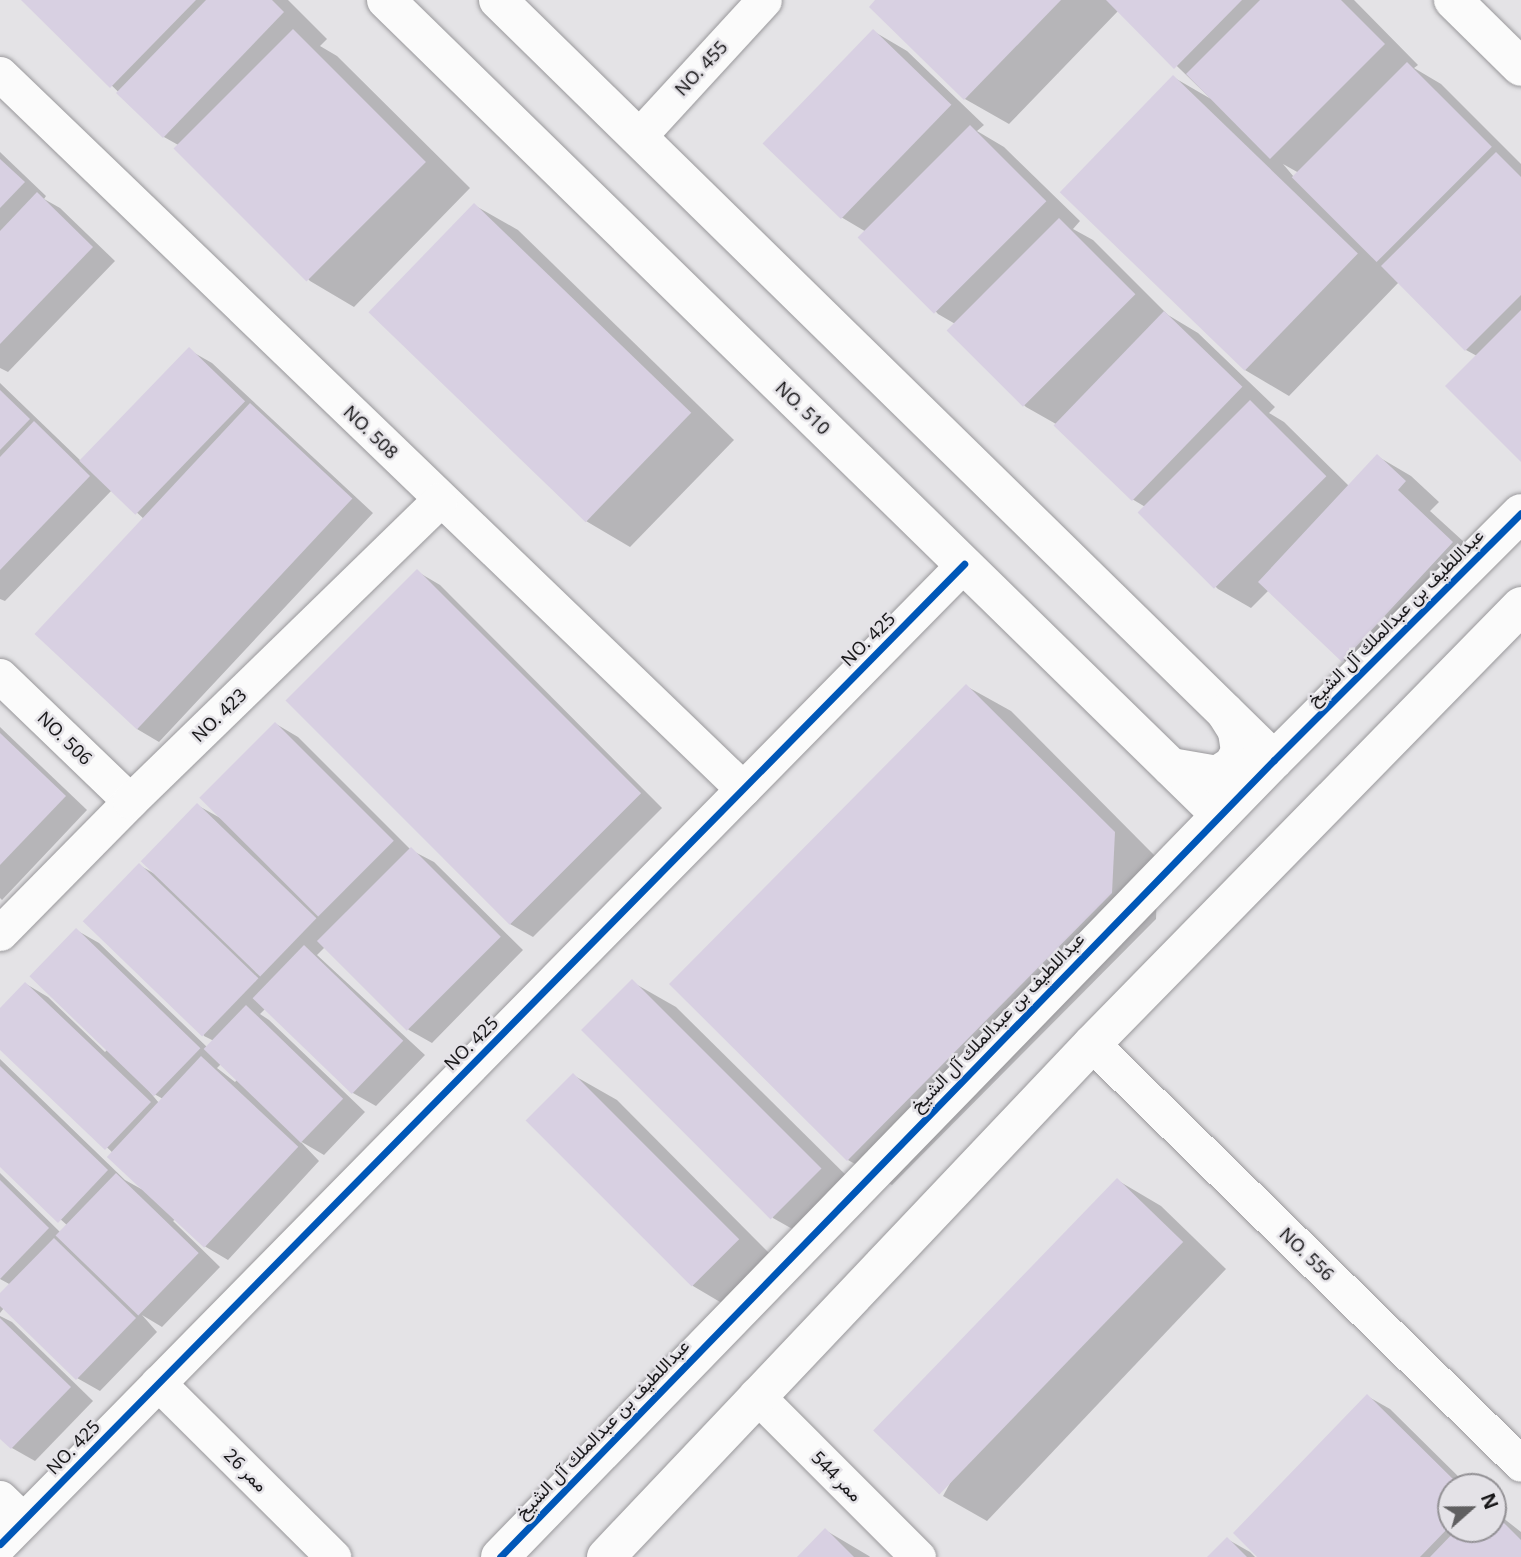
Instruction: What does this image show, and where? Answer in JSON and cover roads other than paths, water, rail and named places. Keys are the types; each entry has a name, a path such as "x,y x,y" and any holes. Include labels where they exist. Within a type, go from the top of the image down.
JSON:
{"street":[{"name":"NO. 510","path":"387,0 1220,815"},
{"path":"498,0 1274,760"},
{"name":"NO. 455","path":"638,137 764,0"},
{"path":"1453,0 1521,68"},
{"name":"NO. 508","path":"0,74 743,789"},
{"name":"NO. 423","path":"0,933 130,801 440,500"},
{"name":"عبداللطيف بن عبدالملك آل الشيخ","path":"500,1557 1220,815 1521,513"},
{"name":"NO. 425","path":"8,1521 158,1383 964,564"},
{"path":"606,1557 756,1395 1092,1044 1521,606"},
{"name":"NO. 506","path":"0,676 130,801"},
{"path":"1171,767 1216,775 1233,765 1240,751 1239,741 1237,731 1223,710"},
{"name":"NO. 556","path":"1092,1044 1521,1464"},
{"name":"ممر 26","path":"158,1383 333,1557"},
{"name":"ممر 544","path":"756,1395 918,1557"}]}
